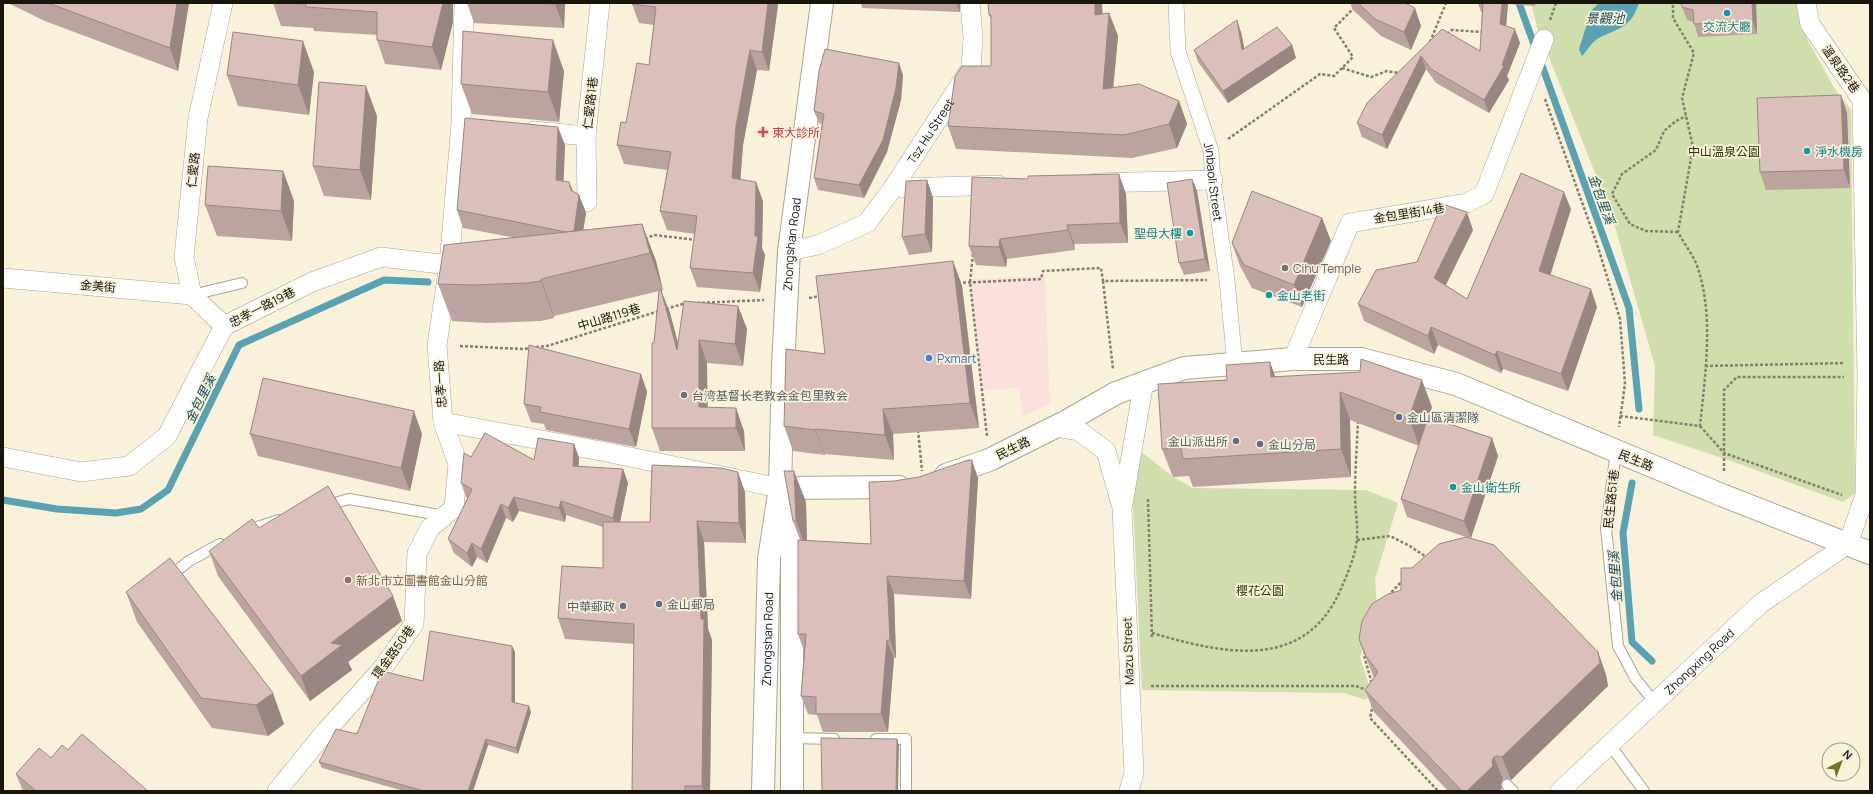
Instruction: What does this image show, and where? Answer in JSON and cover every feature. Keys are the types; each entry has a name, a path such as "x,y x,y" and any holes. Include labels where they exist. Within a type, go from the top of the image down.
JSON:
{"street":[{"name":"仁愛路","path":"192,295 184,257 198,118 224,3"},
{"name":"忠孝一路","path":"464,3 469,125 437,345 443,422 609,453 780,488"},
{"name":"仁愛路1巷","path":"587,202 586,136 600,3"},
{"name":"Zhongshan Road","path":"764,791 769,559 780,488 785,300 789,251 822,3"},
{"name":"Tsz Hu Street","path":"789,251 818,245 867,223 893,188 971,68 973,38 970,3"},
{"name":"Jinbaoli Street","path":"1176,3 1178,51 1211,151 1213,180 1227,280 1235,365"},
{"name":"溫泉路2巷","path":"1806,3 1810,24 1862,100 1867,376 1865,495 1848,544"},
{"path":"1532,70 1544,39"},
{"name":"金包里街14巷","path":"1293,359 1350,223 1467,204 1484,194 1532,70"},
{"path":"516,130 586,136"},
{"path":"1080,183 1213,180"},
{"path":"893,188 1017,185"},
{"name":"忠孝一路19巷","path":"3,457 81,472 129,466 167,436 224,326 312,282 381,257 449,265"},
{"name":"金美街","path":"3,278 192,295"},
{"path":"192,295 224,326"},
{"name":"民生路","path":"780,488 900,487 920,484 989,460 1055,427 1116,393 1144,381 1184,368 1235,365 1293,359 1360,359 1456,384 1724,496 1870,553"},
{"name":"Mazu Street","path":"1128,791 1134,773 1122,509 1144,381"},
{"name":"環金路50巷","path":"277,791 324,732 382,669 414,624 417,553 430,528 454,508 458,464 443,422"},
{"name":"Mazu Street","path":"1055,427 1079,431 1106,451 1122,509"},
{"name":"Zhongshan Road","path":"780,488 792,555 792,791"},
{"name":"Zhongxing Road","path":"1560,791 1760,604 1848,544"}],"lane":[{"path":"192,295 242,283"},
{"name":"民生路51巷","path":"1616,451 1606,528 1618,646 1635,678 1655,703"},
{"path":"314,509 349,499 445,516"},
{"path":"157,586 189,561 231,538 247,530 292,516"},
{"path":"793,738 846,739"},
{"path":"868,739 906,739 906,791"},
{"path":"1610,745 1644,791"}],"path":[{"path":"1211,151 1320,74 1334,76 1353,57 1334,28 1359,3"},
{"path":"1427,47 1446,3"},
{"path":"1673,3 1673,18 1694,53 1682,98 1693,147 1678,232 1695,263 1706,300 1706,366 1700,426"},
{"path":"1447,35 1452,30 1490,33"},
{"path":"1342,68 1370,77 1386,71 1400,73"},
{"path":"1532,70 1594,237 1620,319 1625,384 1616,451"},
{"path":"1678,232 1646,231 1630,224 1612,194 1622,174 1656,150 1664,131 1676,121 1686,116"},
{"path":"641,241 654,235 700,241"},
{"path":"973,251 970,282 989,460"},
{"path":"954,284 1040,279 1043,271 1101,268 1116,393"},
{"path":"1102,281 1227,280"},
{"path":"694,303 785,300 824,296"},
{"name":"中山路119巷","path":"437,345 523,349 547,346 687,303"},
{"path":"1706,366 1846,363"},
{"path":"1724,496 1724,390 1737,377 1867,376"},
{"path":"1620,416 1700,426 1724,453 1840,494 1861,507"},
{"path":"1152,633 1197,646 1230,651 1266,650 1289,644 1307,634 1320,622 1335,601 1349,570 1357,540 1355,495 1358,419"},
{"path":"917,423 920,484"},
{"path":"1148,499 1152,641"},
{"path":"1357,540 1390,536 1408,545 1432,561"},
{"path":"1387,598 1404,579"},
{"path":"1366,649 1364,656 1373,685"},
{"path":"1152,679 1152,686 1356,686 1375,693"},
{"path":"1374,699 1370,718 1438,791"}],"shaded area":[{"path":"1045,276 1050,404 1023,416 1019,388 983,390 971,279"}],"green space":[{"name":"中山溫泉公園","path":"1531,3 1798,3 1806,37 1836,91 1851,109 1855,493 1843,502 1734,462 1653,435 1655,366 1611,213 1537,27"},
{"name":"櫻花公園","path":"1138,449 1173,477 1193,488 1366,490 1398,503 1375,579 1377,608 1360,657 1371,692 1366,700 1344,693 1142,690 1132,484"}],"water":[{"name":"景觀池","path":"1599,3 1639,3 1636,12 1628,23 1619,29 1596,39 1582,56 1579,49 1591,11"}],"building":[{"path":"48,3 177,3 170,48"},
{"path":"286,3 443,3 432,47 377,40 377,12 306,7 306,4"},
{"path":"534,3 555,3 555,4"},
{"path":"768,3 762,52 750,50 736,126 732,178 756,182 755,236 758,236 753,273 690,268 697,216 660,211 671,152 617,145 621,122 626,123 637,63 649,65 656,7 632,4"},
{"path":"988,3 1095,3 1095,15 1109,13 1103,89 1139,84 1179,101 1169,124 1124,135 948,126 955,77 962,66 991,66 991,15 989,15"},
{"path":"1358,3 1405,3 1415,8 1404,32 1375,19"},
{"path":"1483,3 1502,3 1500,24 1515,29 1502,65 1504,66 1484,100 1431,69 1421,56 1382,135 1357,123 1367,103 1442,29 1480,51"},
{"path":"1681,3 1752,3 1753,21 1694,24 1693,10 1682,7"},
{"path":"1237,20 1242,50 1277,27 1292,45 1223,91 1194,50"},
{"path":"463,31 553,40 548,92 461,84"},
{"path":"233,32 303,41 298,85 227,75"},
{"path":"825,49 899,63 896,88 883,140 859,185 814,178 824,114 814,111 819,71"},
{"path":"319,82 366,86 360,170 313,166"},
{"name":"淨水機房","path":"1841,95 1844,170 1760,172 1757,98"},
{"path":"465,118 558,127 556,180 569,182 571,190 579,195 574,231 566,232 457,210"},
{"path":"208,166 283,171 281,211 205,205"},
{"path":"1521,173 1564,192 1539,271 1591,289 1561,374 1497,351 1495,355 1431,327 1428,336 1358,304 1376,270 1417,262 1442,204 1467,212 1434,278 1467,299"},
{"path":"1119,174 1120,223 1067,225 1068,230 1000,239 999,247 969,246 972,177 1028,179 1028,176"},
{"name":"聖母大樓","path":"1192,179 1205,259 1179,263 1167,183"},
{"path":"927,180 925,234 902,237 906,181"},
{"path":"1252,191 1322,218 1294,285 1244,265 1232,243"},
{"path":"642,224 650,253 541,279 541,281 473,285 438,284 444,245"},
{"path":"953,261 970,403 883,409 885,435 815,430 784,426 786,349 825,354 816,276"},
{"path":"661,290 677,350 684,301 738,306 735,344 699,340 699,407 736,408 736,428 652,428 652,343 654,343 659,291"},
{"path":"529,345 641,374 629,429 540,412 541,407 524,404"},
{"path":"1361,359 1422,380 1409,418 1340,392 1341,449 1183,459 1181,448 1162,449 1158,384 1227,380 1226,365 1270,362 1271,377 1360,372"},
{"path":"263,378 414,411 401,468 250,434"},
{"name":"金山衛生所","path":"1428,417 1492,438 1464,521 1401,499"},
{"path":"485,433 534,460 538,438 574,444 573,466 623,469 613,518 561,501 559,508 514,497 508,508 501,504 481,549 472,543 467,553 448,539 472,489 461,483 464,453 471,457"},
{"path":"968,460 972,460 964,581 887,576 890,640 887,640 881,714 816,714 816,697 801,696 806,634 798,634 798,540 871,544 869,482 894,481 919,477"},
{"path":"652,465 721,468 738,472 739,523 697,521 701,619 704,619 702,786 685,786 685,791 632,791 634,624 558,618 562,566 603,568 603,522 650,522"},
{"path":"784,471 794,471 796,521 793,521"},
{"path":"328,486 393,596 331,643 342,645 301,676 209,551 252,519 259,528"},
{"path":"1466,537 1494,545 1598,652 1600,663 1502,757 1494,757 1492,761 1493,766 1467,791 1462,791 1365,690 1378,672 1366,656 1359,639 1362,621 1372,604 1386,595 1401,590 1401,568 1412,568 1439,544"},
{"path":"170,558 273,693 256,705 201,698 126,592"},
{"path":"430,631 512,646 512,702 529,706 516,748 486,739 468,791 424,791 319,762 336,729 357,734 378,681 386,672 423,681"},
{"path":"82,734 148,791 36,791 16,774 39,748 51,758 62,745 68,750"},
{"path":"821,738 897,739 896,791 822,791"}],"waterway":[{"name":"金包里溪","path":"1519,3 1536,50"},
{"name":"金包里溪","path":"1540,60 1629,308 1639,409"},
{"name":"金包里溪","path":"3,500 57,509 116,513 141,509 168,490 239,345 384,280 428,282"},
{"name":"金包里溪","path":"1632,483 1623,533 1632,642 1652,661"}],"place":[{"name":"交流大廳","path":"1727,13"},
{"name":"東大診所","path":"763,132"},
{"name":"淨水機房","path":"1807,151"},
{"name":"聖母大樓","path":"1190,233"},
{"name":"Cihu Temple","path":"1285,268"},
{"name":"金山老街","path":"1269,295"},
{"name":"Pxmart","path":"929,358"},
{"name":"台湾基督长老教会金包里教会","path":"684,395"},
{"name":"金山區清潔隊","path":"1399,417"},
{"name":"金山派出所","path":"1236,441"},
{"name":"金山分局","path":"1260,444"},
{"name":"金山衛生所","path":"1453,487"},
{"name":"新北市立圖書館金山分館","path":"348,580"},
{"name":"金山郵局","path":"659,604"},
{"name":"中華郵政","path":"623,606"}]}
